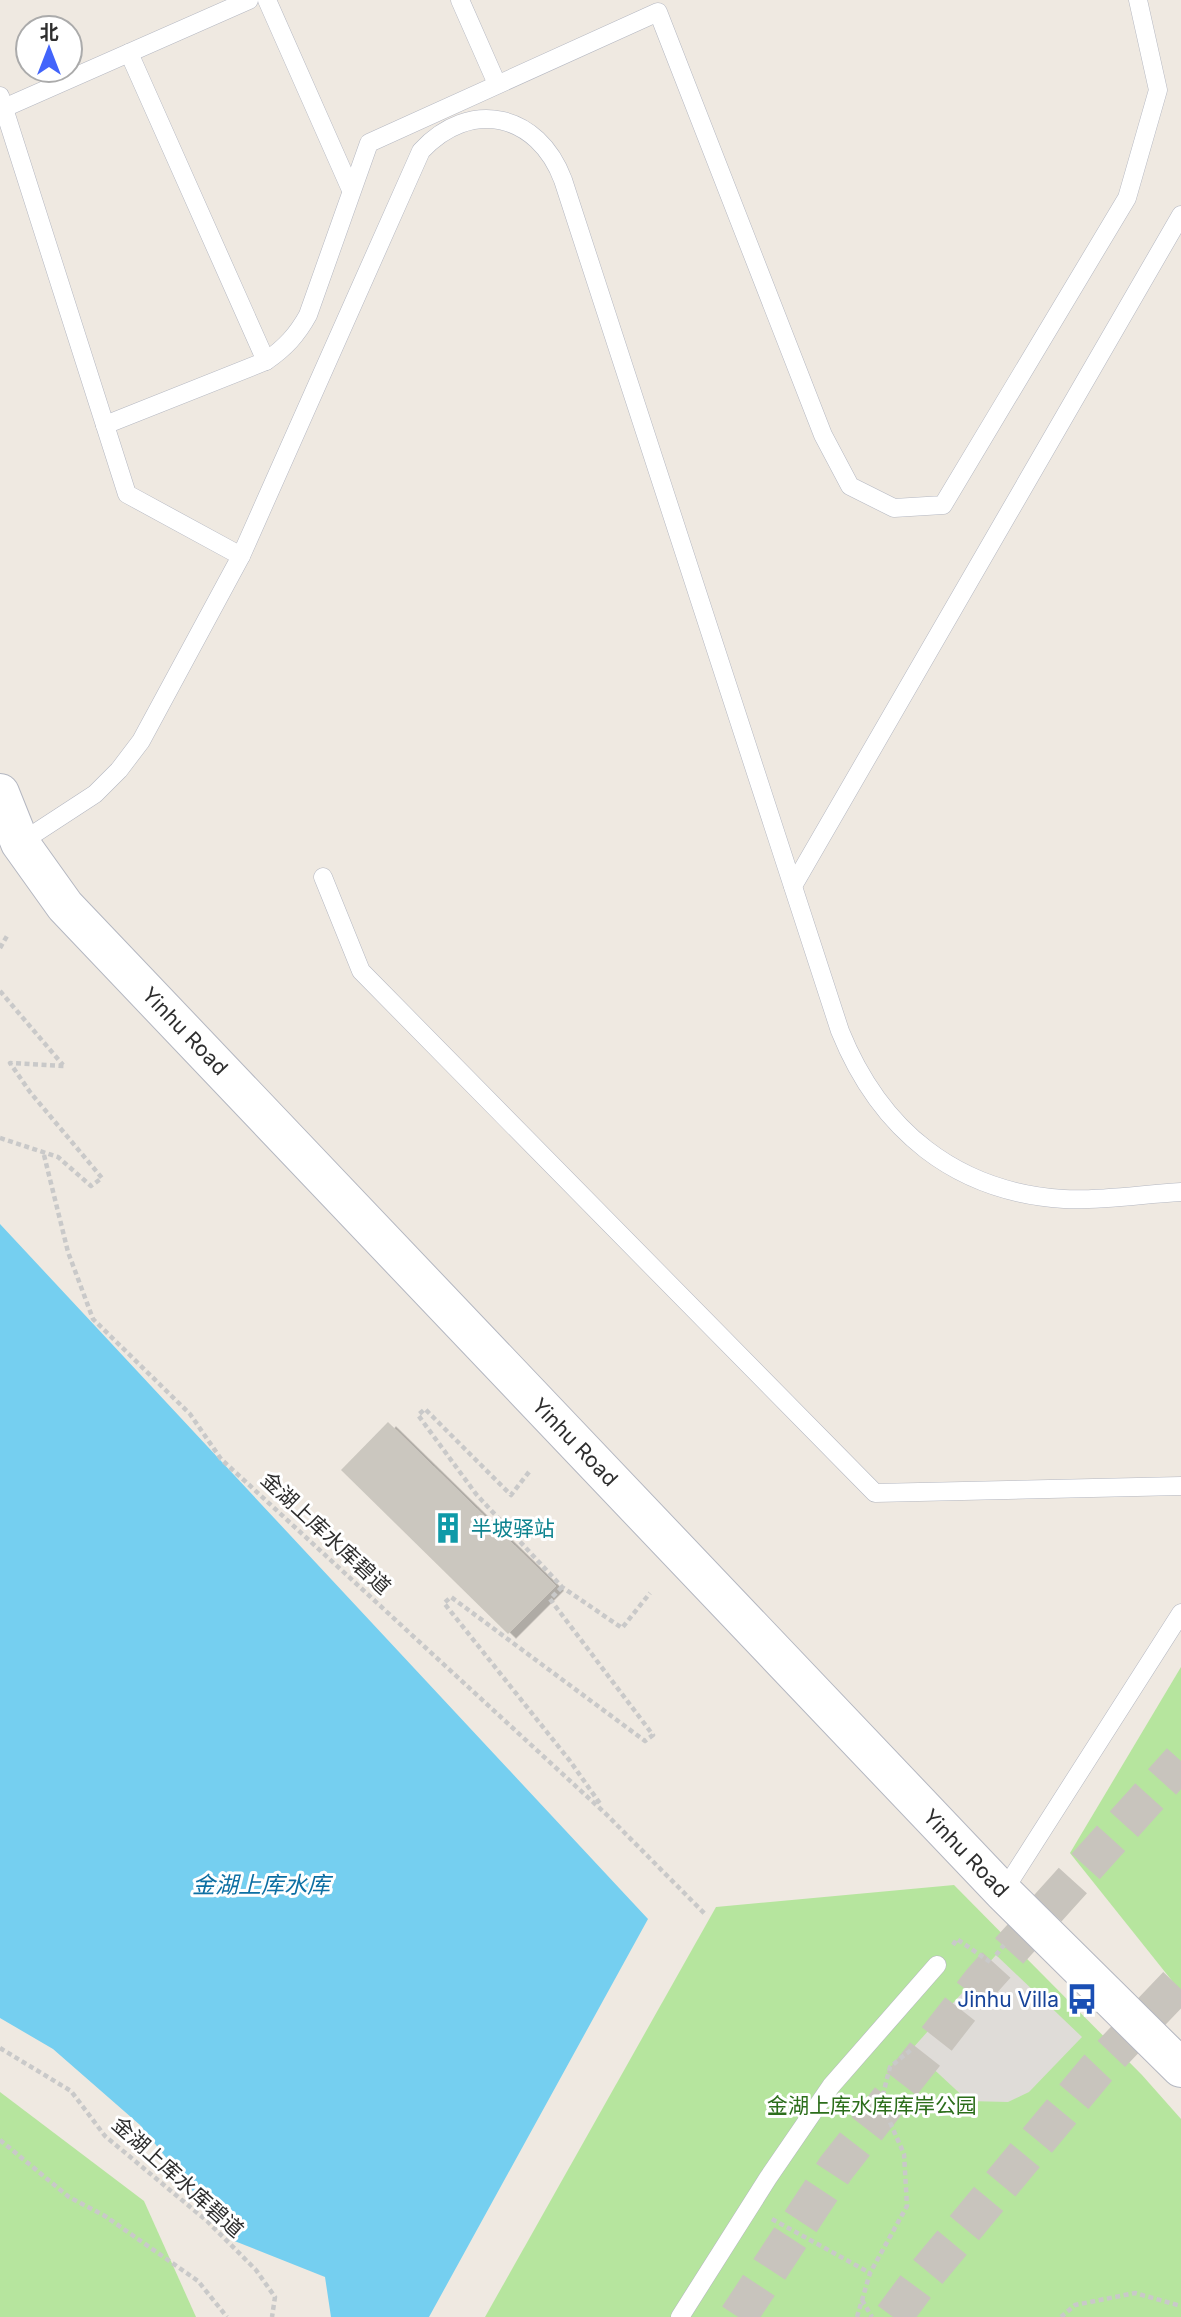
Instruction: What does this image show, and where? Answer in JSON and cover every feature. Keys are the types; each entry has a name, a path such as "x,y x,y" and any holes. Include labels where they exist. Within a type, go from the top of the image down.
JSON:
{"street":[{"name":"Yinhu Road","path":"0,793 20,843 65,906 1003,1892 1181,2068"}],"lane":[{"path":"241,556 127,494 2,102 130,53 249,0"},
{"path":"267,0 351,190"},
{"path":"460,0 497,84"},
{"path":"105,425 267,361 285,348 309,316 369,143 658,12 823,435 850,486 894,508 943,505 1127,198 1158,90 1138,0"},
{"path":"130,53 267,361"},
{"path":"20,843 71,812 119,770 141,741 241,556 421,151 442,132 467,121 486,119 522,128 548,150 563,180 852,1059 885,1112 931,1154 962,1173 995,1187 1031,1196 1067,1199 1181,1192"},
{"path":"793,886 1181,215"},
{"path":"323,877 361,971 875,1493 1181,1486"},
{"path":"1003,1892 1181,1613"},
{"path":"680,2317 831,2086 937,1965"}],"path":[{"path":"0,948 7,936"},
{"path":"0,992 64,1066 10,1063 30,1093 102,1178 91,1186 58,1157 44,1155 0,1138"},
{"name":"金湖上库水库碧道","path":"44,1155 68,1252 93,1319 190,1414 221,1459 607,1814 705,1913"},
{"path":"529,1472 511,1495 425,1409 418,1415 475,1494 562,1587 622,1628 650,1593"},
{"path":"562,1587 550,1599 653,1735 645,1741 451,1597 444,1603 570,1761 607,1814"},
{"path":"957,1939 990,1962"},
{"name":"金湖上库水库碧道","path":"0,2048 71,2091 105,2136 207,2221 275,2297 272,2317"},
{"path":"857,2317 870,2273 907,2206 904,2154 881,2102 890,2067 912,2049"},
{"path":"0,2140 69,2197 106,2216 198,2281 227,2317"},
{"path":"750,2207 870,2273"},
{"path":"1061,2317 1075,2305 1135,2293 1181,2306"},
{"path":"862,2300 872,2317"}],"green space":[{"path":"1181,1667 1181,1992 1070,1853"},
{"name":"金湖上库水库库岸公园","path":"954,1885 1142,2075 1181,2119 1181,2317 485,2317 716,1907"},
{"path":"0,2092 144,2201 196,2317 0,2317"}],"shaded area":[{"path":"996,1955 1082,2037 1029,2092 1008,2102 968,2101 912,2049"}],"water":[{"name":"金湖上库水库","path":"0,1224 648,1919 429,2317 331,2317 325,2277 232,2240 140,2125 53,2049 0,2018"}],"building":[{"name":"半坡驿站","path":"388,1422 556,1586 508,1634 341,1470"}],"tunnel":[{"path":"738,2317 836,2168 982,1981 1181,1761"},
{"path":"893,2317 1097,2069 1181,1981"}],"place":[{"name":"半坡驿站","path":"448,1528"},
{"name":"Jinhu Villa","path":"1082,1999"}]}
